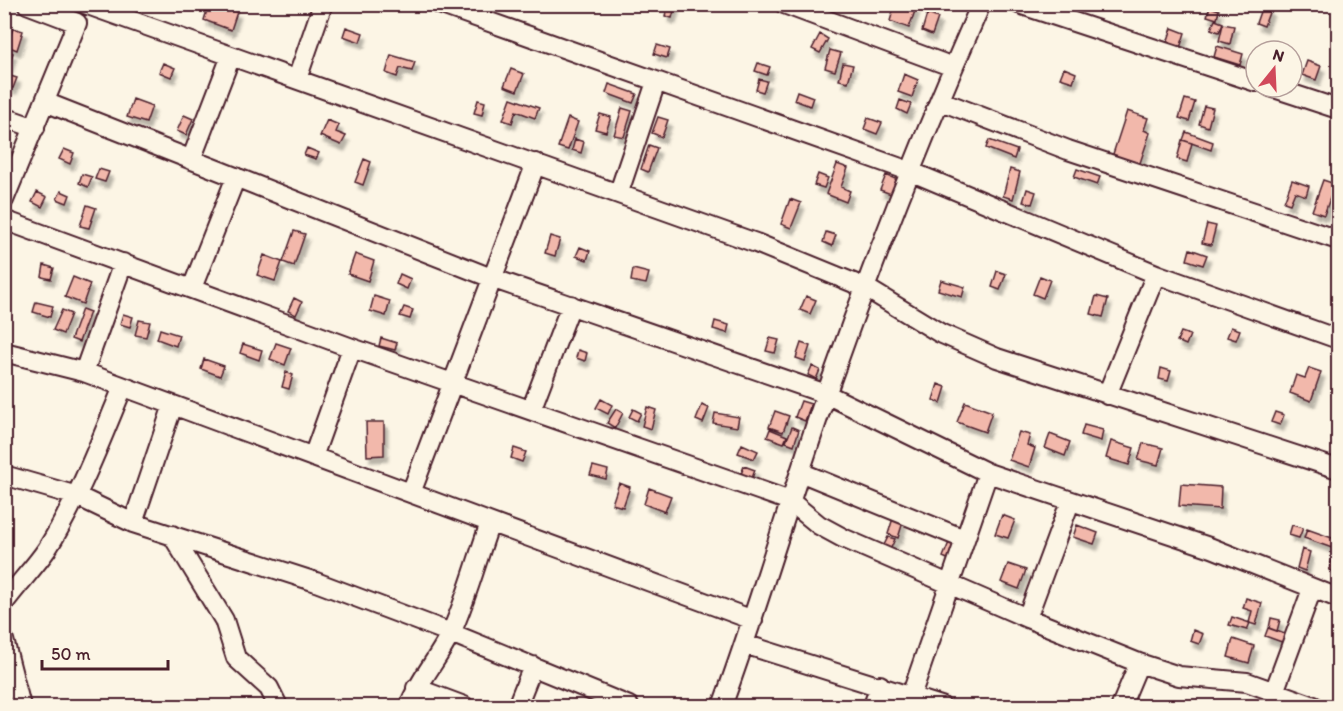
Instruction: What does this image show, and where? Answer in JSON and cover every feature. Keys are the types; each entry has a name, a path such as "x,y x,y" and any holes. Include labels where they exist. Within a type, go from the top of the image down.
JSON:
{"street":[{"path":"27,4 77,23"},
{"path":"4,200 84,4 619,192 756,243 866,288 940,333 997,358 1338,469"},
{"path":"297,79 322,4"},
{"path":"439,4 912,172 1156,274 1338,339"},
{"path":"784,4 953,67"},
{"path":"722,706 753,620 826,394 953,67 981,4"},
{"path":"1019,4 1244,78"},
{"path":"191,160 231,56"},
{"path":"619,192 656,82"},
{"path":"1304,98 1338,109"},
{"path":"941,101 1068,150 1338,240"},
{"path":"45,102 494,279 826,394 988,473 1212,548 1338,598"},
{"path":"4,117 35,128"},
{"path":"411,493 494,279 536,163"},
{"path":"192,288 236,177"},
{"path":"4,220 352,348 790,501 819,525 843,538 1027,618 1139,663 1179,676 1235,679 1314,706"},
{"path":"84,372 123,263"},
{"path":"1107,395 1156,274"},
{"path":"531,410 571,305"},
{"path":"313,457 352,348"},
{"path":"4,352 84,372 753,620"},
{"path":"4,603 38,563 77,496 123,387"},
{"path":"133,522 173,405"},
{"path":"800,472 964,538"},
{"path":"911,696 988,473"},
{"path":"4,476 77,496 133,522 316,582 451,633 629,706"},
{"path":"1027,618 1070,502"},
{"path":"409,706 416,688 428,673 451,633 490,523"},
{"path":"172,535 224,620 236,658 269,688 278,706"},
{"path":"1274,692 1312,589"},
{"path":"4,640 21,706"},
{"path":"744,644 941,706"},
{"path":"1121,706 1139,663"},
{"path":"517,706 533,666"},
{"path":"873,706 880,685"},
{"path":"416,688 464,706"}],"building":[{"path":"209,4 237,12 231,30 204,20"},
{"path":"668,4 676,4 672,18 665,16"},
{"path":"895,4 916,8 909,28 890,21"},
{"path":"1262,6 1270,10 1264,26 1256,23"},
{"path":"1210,7 1219,10 1217,19 1207,16"},
{"path":"927,14 938,18 932,35 922,31"},
{"path":"1215,20 1223,23 1219,32 1211,29"},
{"path":"1223,24 1234,26 1230,44 1219,41"},
{"path":"346,27 363,33 360,42 343,36"},
{"path":"13,28 23,31 17,50 7,46"},
{"path":"1172,28 1185,33 1179,51 1166,46"},
{"path":"820,34 828,39 820,53 812,49"},
{"path":"657,45 670,49 667,58 654,54"},
{"path":"1217,46 1243,54 1240,65 1214,57"},
{"path":"4,50 13,53 8,69 4,67"},
{"path":"830,50 841,53 835,71 825,68"},
{"path":"391,55 415,62 412,71 400,68 397,77 386,73"},
{"path":"1307,61 1321,66 1316,80 1304,76"},
{"path":"163,63 175,68 171,77 159,72"},
{"path":"758,63 770,67 767,75 755,71"},
{"path":"843,63 853,65 848,82 839,80"},
{"path":"1064,68 1076,73 1073,82 1060,78"},
{"path":"511,69 524,74 517,91 504,86"},
{"path":"4,74 17,78 13,88 4,85"},
{"path":"904,74 918,80 912,97 898,92"},
{"path":"759,79 767,81 763,92 756,90"},
{"path":"609,84 637,94 633,103 606,93"},
{"path":"797,91 813,97 810,106 794,100"},
{"path":"511,98 539,108 535,118 516,111 512,123 503,120"},
{"path":"133,99 152,106 146,123 127,117"},
{"path":"1185,99 1195,102 1189,121 1179,118"},
{"path":"478,100 485,102 482,115 474,113"},
{"path":"900,100 911,104 907,114 897,109"},
{"path":"1204,106 1213,108 1208,127 1199,124"},
{"path":"622,108 632,111 624,137 614,135"},
{"path":"1127,111 1148,118 1144,130 1150,133 1138,169 1111,160"},
{"path":"600,114 611,117 606,132 595,129"},
{"path":"184,115 193,119 186,135 177,131"},
{"path":"658,117 668,120 662,137 652,133"},
{"path":"568,118 578,122 568,150 558,147"},
{"path":"868,118 882,123 877,134 864,129"},
{"path":"327,120 339,125 336,132 346,136 341,145 320,136"},
{"path":"1186,132 1213,142 1211,150 1183,140"},
{"path":"575,139 584,142 581,153 572,150"},
{"path":"989,140 1017,150 1014,159 986,148"},
{"path":"1182,140 1192,143 1187,162 1177,159"},
{"path":"649,145 657,148 648,172 641,169"},
{"path":"307,148 319,153 316,159 304,155"},
{"path":"64,149 74,153 70,164 59,159"},
{"path":"364,159 371,162 363,185 355,182"},
{"path":"837,164 848,168 841,187 850,191 846,202 826,194"},
{"path":"99,169 109,172 105,182 95,179"},
{"path":"1010,169 1020,172 1013,199 1003,196"},
{"path":"1077,169 1100,177 1097,185 1074,177"},
{"path":"82,174 92,177 88,187 79,183"},
{"path":"818,174 828,178 824,188 814,185"},
{"path":"886,175 900,181 894,195 880,190"},
{"path":"1292,180 1309,186 1306,196 1295,192 1290,204 1284,202"},
{"path":"1323,180 1335,184 1324,215 1312,211"},
{"path":"1027,189 1036,192 1032,204 1023,202"},
{"path":"61,191 70,195 67,203 57,199"},
{"path":"37,192 47,197 42,207 32,202"},
{"path":"790,199 801,203 791,228 781,224"},
{"path":"87,205 96,208 89,228 80,226"},
{"path":"1207,224 1216,226 1211,245 1202,243"},
{"path":"294,231 305,234 294,266 283,262"},
{"path":"826,232 836,235 832,246 823,242"},
{"path":"550,236 560,239 555,256 545,253"},
{"path":"580,247 590,251 587,260 576,256"},
{"path":"1190,249 1207,255 1203,265 1187,260"},
{"path":"355,254 374,261 368,281 348,274"},
{"path":"264,255 282,262 275,281 257,275"},
{"path":"44,265 54,268 51,279 42,277"},
{"path":"633,269 649,273 646,284 631,281"},
{"path":"997,271 1006,274 1000,290 992,287"},
{"path":"400,274 411,279 407,289 396,284"},
{"path":"1040,276 1050,280 1043,298 1033,294"},
{"path":"73,277 90,284 83,304 65,297"},
{"path":"941,280 965,287 962,297 938,290"},
{"path":"374,296 390,301 386,316 370,311"},
{"path":"806,296 816,300 810,314 800,310"},
{"path":"1096,296 1108,299 1103,317 1091,314"},
{"path":"294,298 302,302 296,315 288,311"},
{"path":"36,302 53,306 50,317 33,312"},
{"path":"404,307 413,310 410,319 400,316"},
{"path":"82,309 90,312 79,342 71,339"},
{"path":"62,310 71,314 63,334 53,330"},
{"path":"123,314 133,317 130,327 120,324"},
{"path":"139,320 150,322 146,337 135,335"},
{"path":"715,321 729,325 727,333 713,329"},
{"path":"1231,327 1240,330 1236,340 1227,337"},
{"path":"160,329 179,335 176,346 157,339"},
{"path":"1181,332 1190,335 1186,345 1177,341"},
{"path":"381,338 397,343 395,350 379,346"},
{"path":"770,338 779,340 775,353 766,351"},
{"path":"276,343 291,348 285,365 270,359"},
{"path":"801,343 810,346 805,361 796,358"},
{"path":"243,344 262,350 259,360 240,353"},
{"path":"578,350 587,353 585,361 576,358"},
{"path":"204,359 224,366 220,376 201,369"},
{"path":"812,366 820,370 816,379 808,375"},
{"path":"1161,368 1171,371 1168,381 1159,379"},
{"path":"1309,368 1321,372 1311,401 1290,393 1296,375 1305,378"},
{"path":"286,372 293,375 289,389 282,387"},
{"path":"938,384 946,387 941,403 933,400"},
{"path":"601,399 612,405 608,414 596,408"},
{"path":"801,401 811,404 805,421 795,417"},
{"path":"965,402 992,412 985,432 957,422"},
{"path":"702,405 709,408 703,423 696,420"},
{"path":"647,407 656,410 651,429 642,426"},
{"path":"616,409 623,413 615,428 607,423"},
{"path":"633,409 641,413 637,421 629,417"},
{"path":"775,411 789,416 783,432 769,427"},
{"path":"1275,412 1284,415 1280,425 1271,422"},
{"path":"715,413 739,417 737,427 713,423"},
{"path":"366,422 384,422 384,455 367,456"},
{"path":"1084,425 1103,430 1101,441 1081,435"},
{"path":"792,427 799,430 794,445 786,442"},
{"path":"770,429 787,436 784,443 767,437"},
{"path":"1019,432 1030,435 1027,445 1035,448 1029,467 1009,460"},
{"path":"1050,434 1070,442 1065,456 1045,448"},
{"path":"1111,441 1134,448 1129,465 1106,458"},
{"path":"1143,443 1163,448 1158,465 1138,460"},
{"path":"742,444 758,451 754,459 738,453"},
{"path":"514,448 526,452 522,462 511,458"},
{"path":"593,466 608,470 606,479 590,475"},
{"path":"744,466 755,470 751,481 740,477"},
{"path":"619,483 630,487 623,507 612,504"},
{"path":"1181,484 1221,487 1220,509 1179,506"},
{"path":"649,488 671,496 665,512 644,504"},
{"path":"1002,515 1015,520 1008,538 995,534"},
{"path":"893,518 903,522 898,538 888,534"},
{"path":"1077,525 1098,533 1094,544 1073,537"},
{"path":"1292,525 1303,528 1299,538 1289,535"},
{"path":"1307,529 1335,539 1332,548 1304,538"},
{"path":"888,537 895,539 890,550 883,547"},
{"path":"950,540 959,545 952,561 943,557"},
{"path":"1302,549 1310,552 1305,571 1297,568"},
{"path":"1332,560 1338,562 1338,573 1329,570"},
{"path":"1008,564 1026,570 1019,589 1001,582"},
{"path":"1246,598 1262,603 1256,625 1249,623 1252,611 1243,608"},
{"path":"1232,617 1250,623 1247,630 1229,625"},
{"path":"1271,618 1280,620 1277,631 1269,628"},
{"path":"1268,628 1296,638 1293,646 1265,636"},
{"path":"1193,630 1203,634 1199,644 1190,641"},
{"path":"1233,639 1254,646 1249,663 1228,657"}]}
